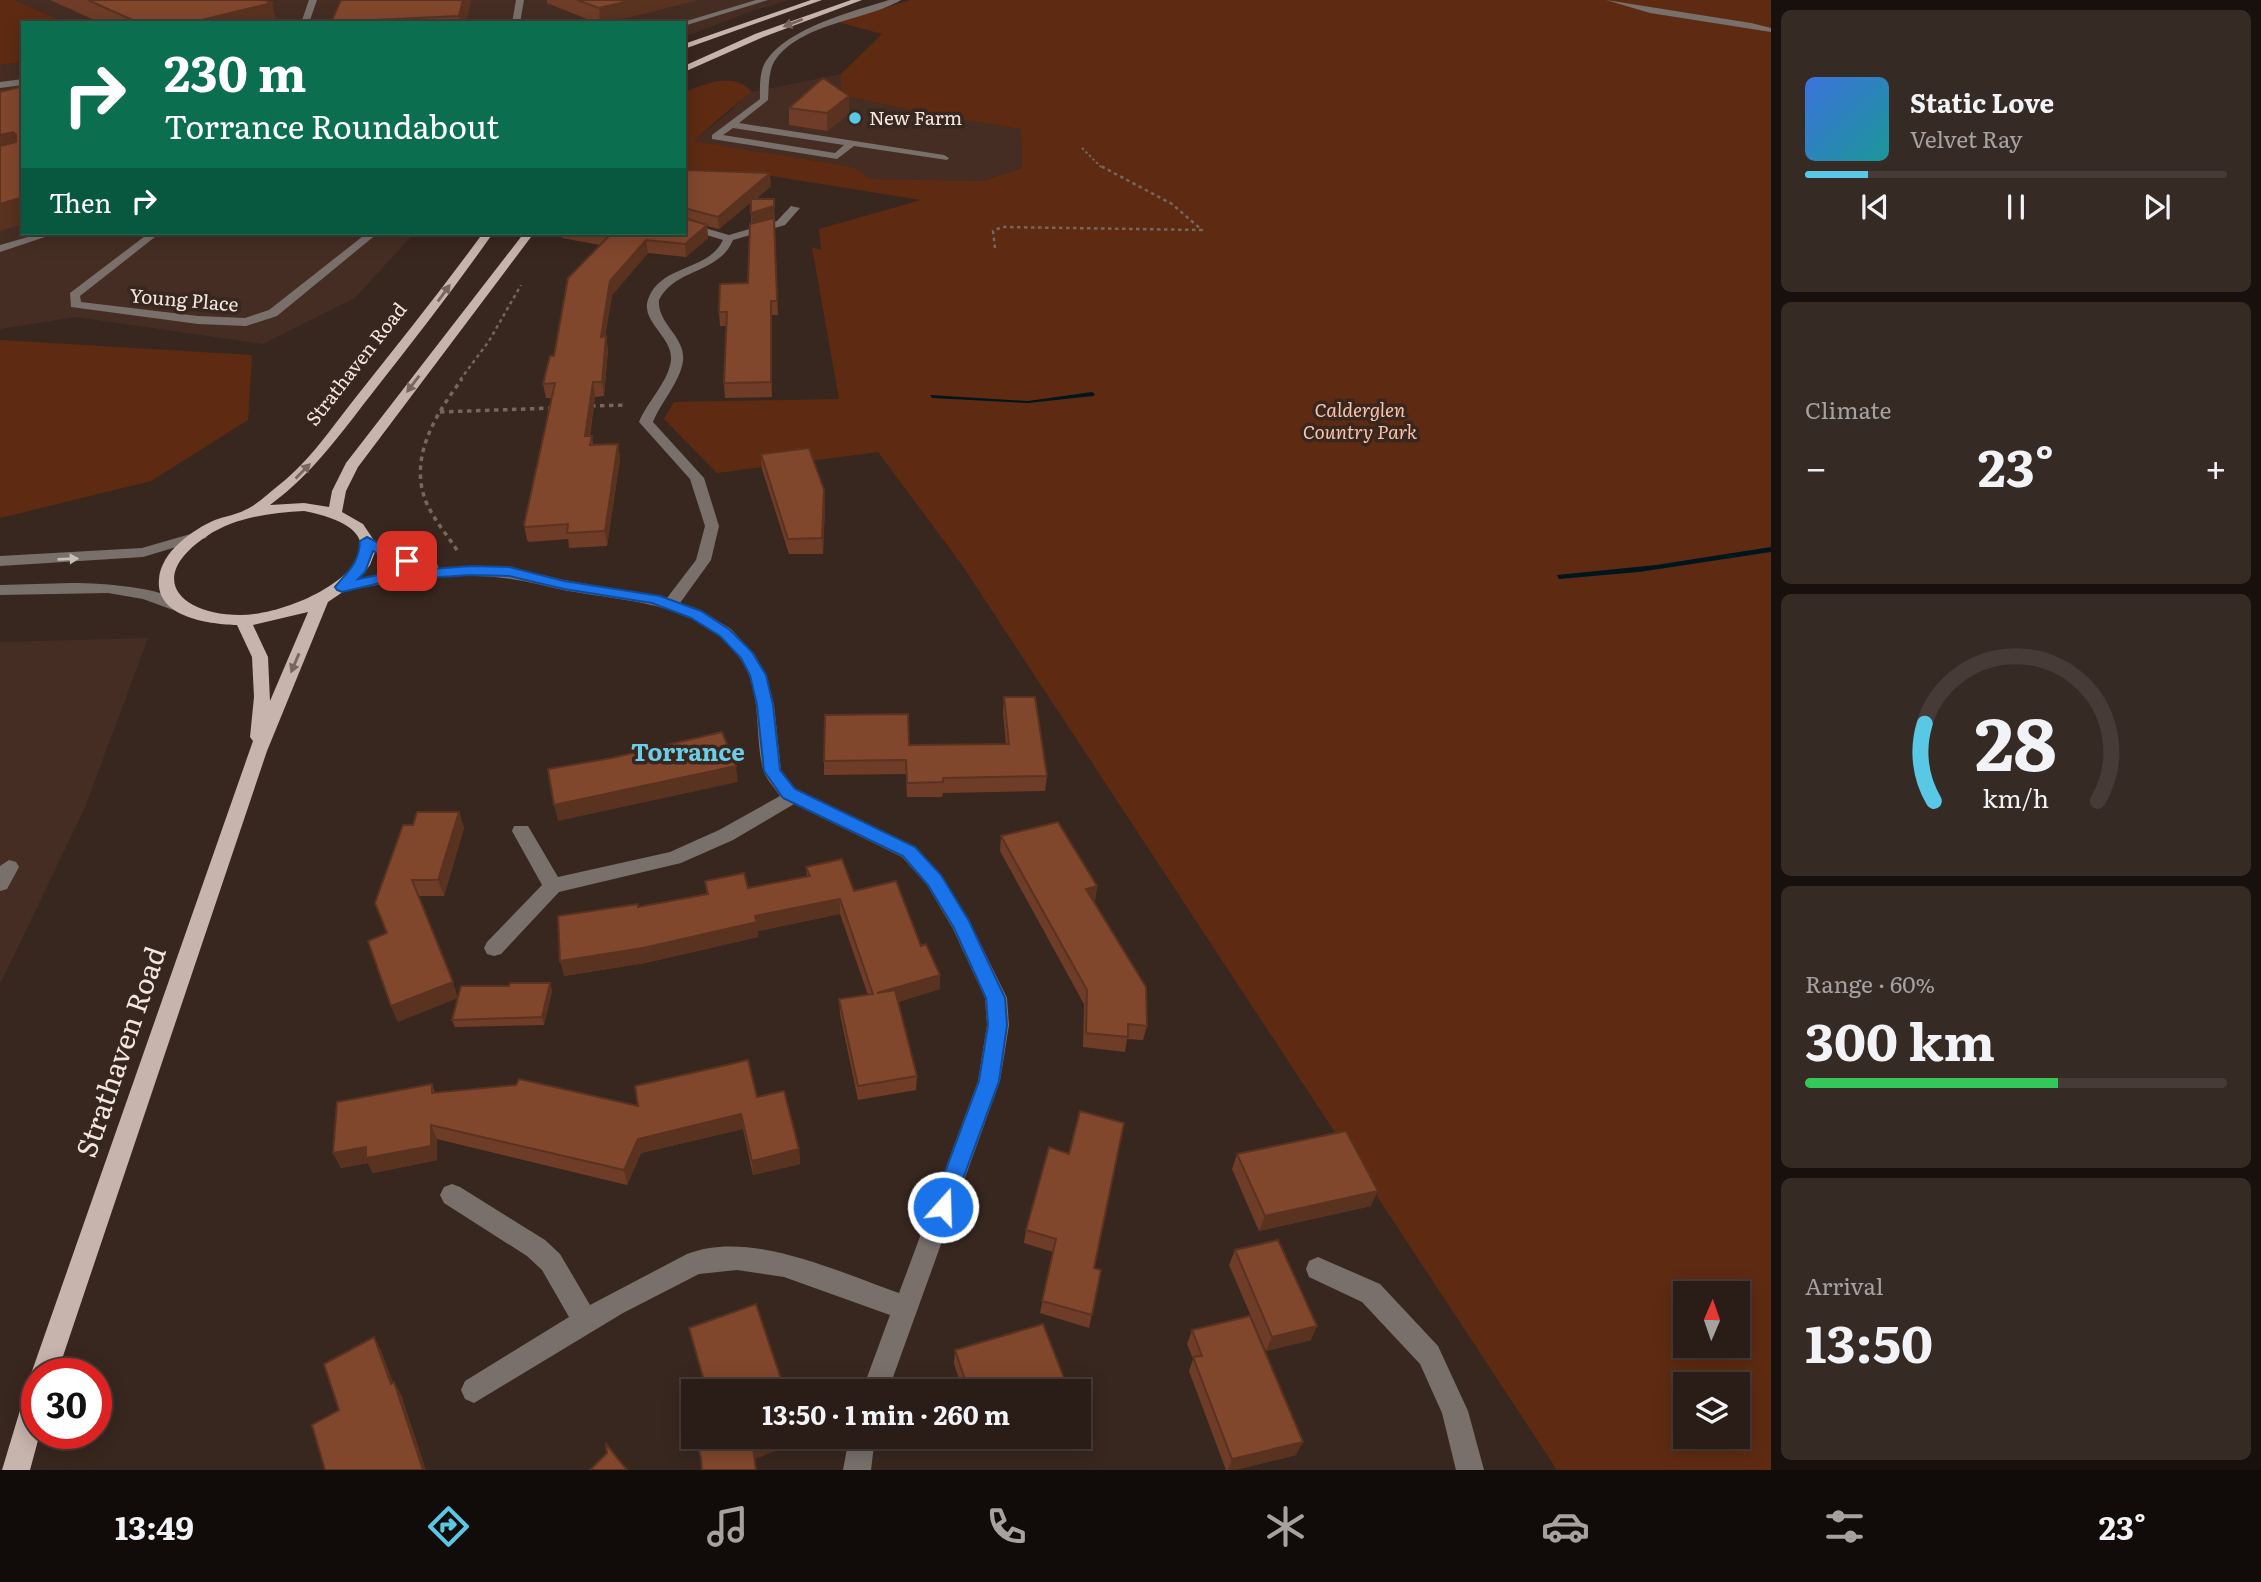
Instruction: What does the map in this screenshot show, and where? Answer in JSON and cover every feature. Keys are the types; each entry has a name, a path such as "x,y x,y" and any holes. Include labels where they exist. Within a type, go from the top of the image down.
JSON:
{"main road":[{"path":"686,46 818,0"},
{"path":"686,68 758,36 858,0"},
{"name":"Strathaven Road","path":"250,514 287,486 313,460 440,299 487,235"},
{"path":"335,513 339,492 351,466 527,235"},
{"path":"287,508 321,509 335,513 357,524 367,541 366,556 358,572 342,587 321,600 284,614 243,620 220,620 184,609 169,593 167,574 179,553 201,534 250,514 287,508"},
{"name":"Strathaven Road","path":"49,1358 258,751 321,600"},
{"name":"Strathaven Road","path":"243,620 260,657 262,697 258,751"},
{"path":"16,1470 22,1449"}],"street":[{"path":"306,21 313,0"},
{"path":"516,21 520,0"},
{"path":"686,22 764,0"},
{"path":"852,142 837,156 715,137 764,100 768,64 780,51 829,23 897,0"},
{"path":"1609,0 1648,13 1753,25 1771,30"},
{"path":"0,85 21,82"},
{"path":"731,125 852,142 916,157 944,158"},
{"path":"757,144 772,131"},
{"path":"799,150 814,137"},
{"path":"686,226 729,238 781,223 794,208"},
{"path":"0,249 46,235"},
{"name":"Young Place","path":"152,235 74,295 75,306 246,323 273,313 370,235"},
{"path":"670,604 703,559 712,526 697,478 646,422 677,362 673,341 653,313 653,300 662,286 677,274 719,255 727,248 729,238"},
{"path":"0,561 144,552 201,534"},
{"path":"367,541 393,557 421,565 471,571"},
{"path":"342,587 393,576 471,571 509,572 564,585 655,599 696,614 725,633 747,655 758,675 765,705 772,771 793,796 909,852 934,880 955,914 996,998 998,1025 989,1081 879,1379"},
{"path":"0,590 75,587 113,589 144,594 184,609"},
{"path":"494,948 553,886 674,858 726,835 793,796"},
{"path":"521,831 553,886"},
{"path":"452,1195 536,1248 551,1262 585,1321"},
{"path":"474,1390 651,1282 696,1262 737,1258 784,1265 906,1308"},
{"path":"1318,1269 1371,1293 1429,1355 1455,1411 1470,1470"},
{"path":"857,1470 860,1449"}],"path":[{"path":"995,248 993,231 1002,227 1202,230 1172,204 1101,167 1082,148"},
{"path":"471,571 432,515 421,485 421,462 431,426 490,339 527,276"},
{"path":"586,406 653,404"},
{"path":"439,412 560,407"}],"shaded area":[{"path":"14,0 790,0 752,11 686,36 686,21 62,21"},
{"path":"21,62 21,235 412,235 355,298 263,344 76,317 0,329 0,65"},
{"path":"841,74 842,95 934,115 1021,129 1022,168 983,181 871,179 853,167 693,141 731,111 747,93"},
{"path":"148,638 84,810 0,984 0,642"}],"green space":[{"path":"0,0 14,0 62,21 21,21 21,62 0,65"},
{"name":"Calderglen Country Park","path":"911,0 1771,0 1771,1470 1557,1470 962,565 878,452 717,473 664,419 674,402 839,399 812,247 821,250 819,229 921,200 741,171 686,169 686,91 711,83 728,81 736,82 752,92 694,141 853,167 871,179 983,181 1022,168 1021,129 934,115 841,95 841,74 882,34 838,22"},
{"path":"0,340 252,355 248,420 151,481 0,518"}],"water":[{"path":"1092,392 1095,394 1093,396 1028,403 932,398 930,395 1028,401"},
{"path":"1771,547 1771,552 1639,572 1559,579 1557,575 1656,565"}],"building":[{"path":"88,0 264,0 272,3 197,21 135,21"},
{"path":"341,0 463,0 459,16 331,21"},
{"path":"577,0 633,0 599,8"},
{"path":"823,78 849,96 827,113 789,108"},
{"path":"21,87 21,198 0,204 0,146 16,142 16,135 13,132 0,135 0,92"},
{"path":"686,170 770,173 718,217 686,209"},
{"path":"751,199 774,199 774,206 751,213"},
{"path":"774,218 777,301 771,301 771,382 724,383 727,312 719,312 720,284 748,283 750,224"},
{"path":"686,219 707,225 685,244 646,240 610,281 601,337 606,336 602,382 593,382 585,436 592,436 590,445 618,444 605,531 567,533 568,524 524,525 555,383 543,384 550,356 554,356 568,278 610,235 686,235"},
{"path":"809,448 824,490 822,538 788,539 761,454"},
{"path":"1004,697 1035,697 1047,776 943,778 943,782 907,783 906,760 824,761 825,715 908,714 909,745 1009,744"},
{"path":"722,732 736,766 554,805 548,769 612,758"},
{"path":"417,812 459,812 438,880 412,880 453,982 391,1006 368,941 387,933 375,903 403,825 413,825"},
{"path":"1058,822 1097,886 1086,889 1146,987 1147,1026 1128,1024 1128,1037 1086,1033 1087,990 1001,836"},
{"path":"842,859 854,891 896,881 921,946 926,944 940,975 877,993 895,990 917,1076 858,1086 839,999 873,994 840,899 755,916 757,922 643,948 560,961 558,916 638,904 638,907 708,894 705,881 744,873 748,888 810,876 806,867"},
{"path":"510,983 550,983 542,1017 452,1020 461,986 509,986"},
{"path":"748,1060 757,1097 784,1091 799,1149 752,1161 741,1114 638,1139 624,1170 431,1125 431,1146 366,1158 366,1147 333,1153 337,1102 432,1084 432,1093 516,1085 519,1079 638,1106 635,1086"},
{"path":"1080,1111 1124,1123 1094,1268 1101,1270 1092,1315 1042,1301 1056,1239 1026,1230 1049,1147 1069,1154"},
{"path":"1346,1131 1378,1191 1265,1216 1237,1154"},
{"path":"1278,1240 1317,1326 1272,1337 1235,1250"},
{"path":"756,1304 781,1379 704,1379 689,1328"},
{"path":"1250,1316 1303,1442 1232,1459 1193,1357 1202,1356 1192,1330"},
{"path":"1043,1324 1064,1379 965,1379 955,1350"},
{"path":"374,1337 391,1384 394,1382 423,1470 325,1470 312,1425 339,1410 324,1364"},
{"path":"606,1444 627,1470 590,1470 607,1453"},
{"path":"698,1449 753,1449 756,1470 702,1470"}],"place":[{"name":"New Farm","path":"855,118"}],"district":[{"name":"Torrance","path":"688,753"}],"route":[{"path":"407,561 393,557 367,541 366,556 358,572 342,587 393,576 490,570 655,599 696,614 725,633 747,655 758,675 765,705 772,771 789,794 909,852 934,880 962,926 996,998 998,1025 989,1081 943,1207"}]}
